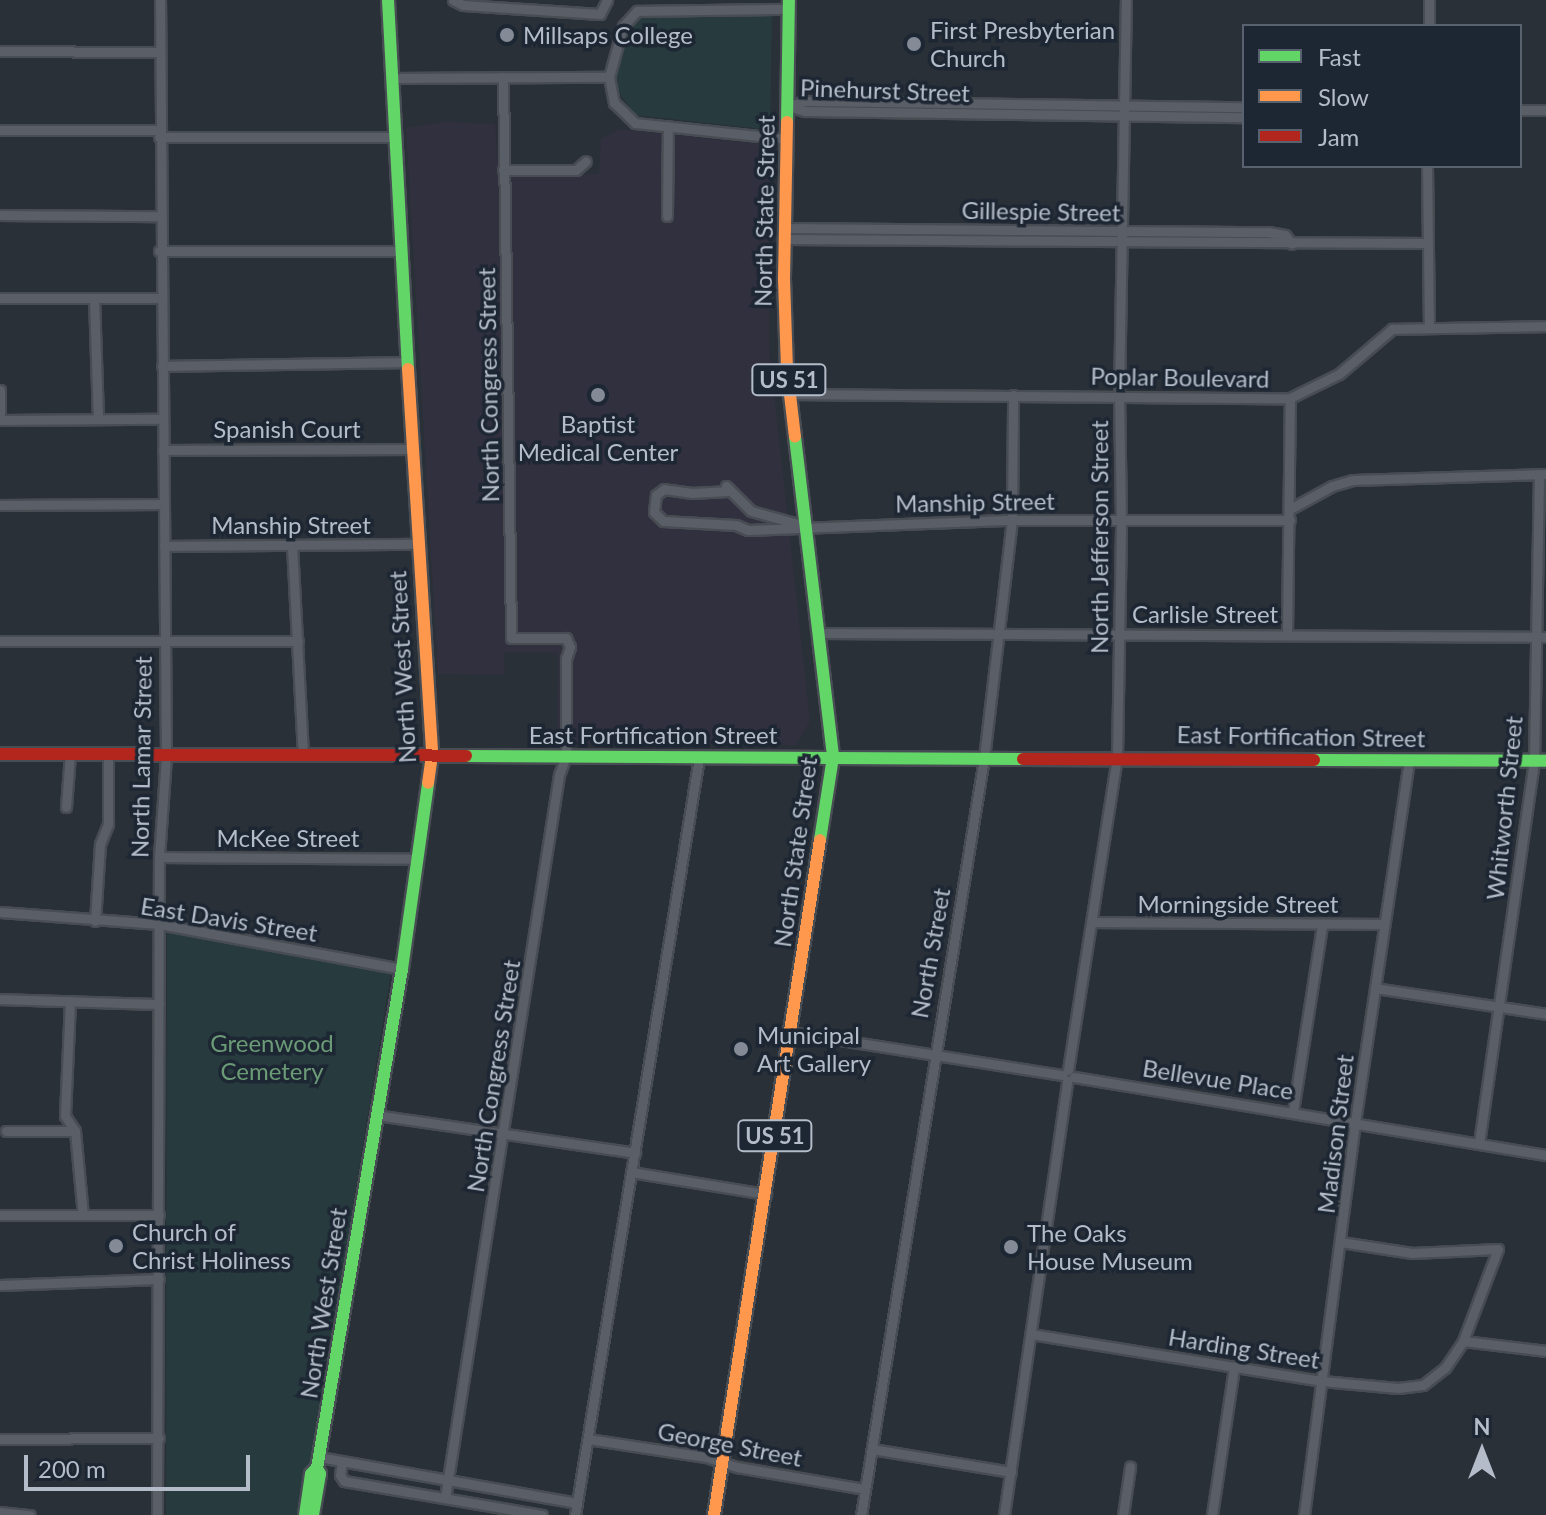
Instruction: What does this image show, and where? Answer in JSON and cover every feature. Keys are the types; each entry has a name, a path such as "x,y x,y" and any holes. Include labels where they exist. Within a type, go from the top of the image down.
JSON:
{"street":[{"name":"North Lamar Street","path":"157,1515 159,857 166,756 159,298 160,0"},
{"name":"North West Street","path":"313,1515 320,1474 318,1463 402,969 432,755 393,137 388,0"},
{"path":"453,0 463,5 600,14 607,0"},
{"name":"North Jefferson Street","path":"1004,1515 1117,757 1126,0"},
{"path":"1429,0 1429,24"},
{"path":"787,139 635,123 618,109 610,94 609,77 626,19 646,9 789,5"},
{"name":"North State Street","path":"714,1515 833,757 786,336 789,5"},
{"path":"0,51 160,52"},
{"name":"North Congress Street","path":"445,1498 505,1134 559,775 566,756 566,659 570,647 566,638 511,638 503,77"},
{"path":"391,78 609,77"},
{"name":"Pinehurst Street","path":"1066,110 1124,105 1242,117"},
{"name":"Pinehurst Street","path":"788,106 805,111 1003,109 1066,110 1124,116 1212,112 1242,107"},
{"path":"1522,110 1546,110"},
{"path":"667,216 668,126"},
{"path":"0,130 393,137"},
{"path":"503,170 576,170 586,161"},
{"path":"1427,168 1429,326"},
{"path":"0,215 159,216"},
{"name":"Gillespie Street","path":"785,233 1275,233 1285,235 1292,244"},
{"name":"Gillespie Street","path":"785,233 1123,243 1426,243"},
{"path":"159,251 400,251"},
{"path":"0,298 159,298"},
{"path":"94,298 98,418"},
{"name":"Poplar Boulevard","path":"791,394 1290,398 1339,374 1392,329 1546,326"},
{"path":"162,366 407,362"},
{"path":"0,390 0,420 162,419"},
{"name":"North Street","path":"861,1515 933,1055 984,758 1012,520 1013,395"},
{"path":"1287,634 1290,398"},
{"name":"Spanish Court","path":"163,450 412,449"},
{"name":"Manship Street","path":"805,525 751,511 727,488 692,493 664,489 656,495 654,512 663,521 736,525 748,530 788,530 805,525 1290,514 1332,486 1353,480 1542,474"},
{"name":"Whitworth Street","path":"1479,1143 1540,761 1542,474"},
{"path":"0,505 164,504"},
{"name":"Manship Street","path":"164,546 418,544"},
{"path":"292,545 303,756"},
{"name":"Carlisle Street","path":"817,633 1541,637"},
{"path":"0,641 298,641"},
{"path":"95,921 100,844 108,824 108,753"},
{"name":"East Fortification Street","path":"0,755 108,753 166,756 1117,757 1540,761"},
{"path":"66,807 70,754"},
{"path":"575,1515 699,758"},
{"name":"Madison Street","path":"1304,1515 1355,1122 1409,759"},
{"name":"McKee Street","path":"159,857 417,859"},
{"name":"East Davis Street","path":"0,912 159,924 402,969"},
{"name":"Morningside Street","path":"1092,922 1384,924"},
{"path":"1293,1111 1322,925"},
{"path":"1375,988 1546,1014"},
{"path":"0,999 159,1004"},
{"path":"70,1001 65,1116 75,1131 83,1215"},
{"name":"Bellevue Place","path":"790,1032 1293,1111 1546,1155"},
{"path":"376,1115 635,1153"},
{"path":"6,1131 75,1131"},
{"path":"631,1172 766,1194"},
{"path":"0,1215 159,1215"},
{"path":"1341,1242 1412,1253 1498,1249 1463,1341 1546,1351"},
{"path":"0,1285 159,1279"},
{"name":"Harding Street","path":"1031,1334 1322,1381 1398,1388 1423,1385 1445,1368 1463,1341"},
{"path":"1212,1515 1234,1367"},
{"path":"0,1439 159,1438"},
{"name":"George Street","path":"588,1439 865,1489"},
{"path":"872,1449 1011,1472"},
{"path":"318,1463 342,1461 577,1503"},
{"path":"342,1461 340,1475 344,1481 542,1515"},
{"name":"North West Street","path":"305,1515 311,1474 318,1463"},
{"path":"1123,1515 1130,1467"},
{"path":"0,1512 30,1515"}],"shaded area":[{"name":"Baptist Medical Center","path":"443,122 495,124 499,176 599,174 601,139 620,129 769,145 769,349 810,721 796,745 557,744 558,653 504,652 505,675 438,674 406,128"}],"green space":[{"path":"642,14 772,14 770,130 635,115 615,87 624,34 630,22"},
{"name":"Greenwood Cemetery","path":"167,931 391,972 303,1515 166,1515"}],"traffic: fast":[{"path":"388,0 408,369"},
{"path":"787,122 789,0"},
{"path":"795,437 833,757 820,840"},
{"path":"466,756 1023,759"},
{"path":"1314,760 1546,761"},
{"path":"313,1515 320,1474 317,1468 402,969 428,783"},
{"path":"305,1515 311,1474 317,1468"}],"traffic: slow":[{"path":"787,122 784,279 787,369 795,437"},
{"path":"408,369 432,755 428,783"},
{"path":"714,1515 820,840"}],"traffic: jam":[{"path":"0,754 466,756"},
{"path":"1023,759 1314,760"}],"place":[{"name":"Millsaps College","path":"507,35"},
{"name":"First Presbyterian Church","path":"914,44"},
{"name":"Baptist Medical Center","path":"598,395"},
{"name":"Municipal Art Gallery","path":"741,1049"},
{"name":"Church of Christ Holiness","path":"116,1246"},
{"name":"The Oaks House Museum","path":"1011,1247"}]}
